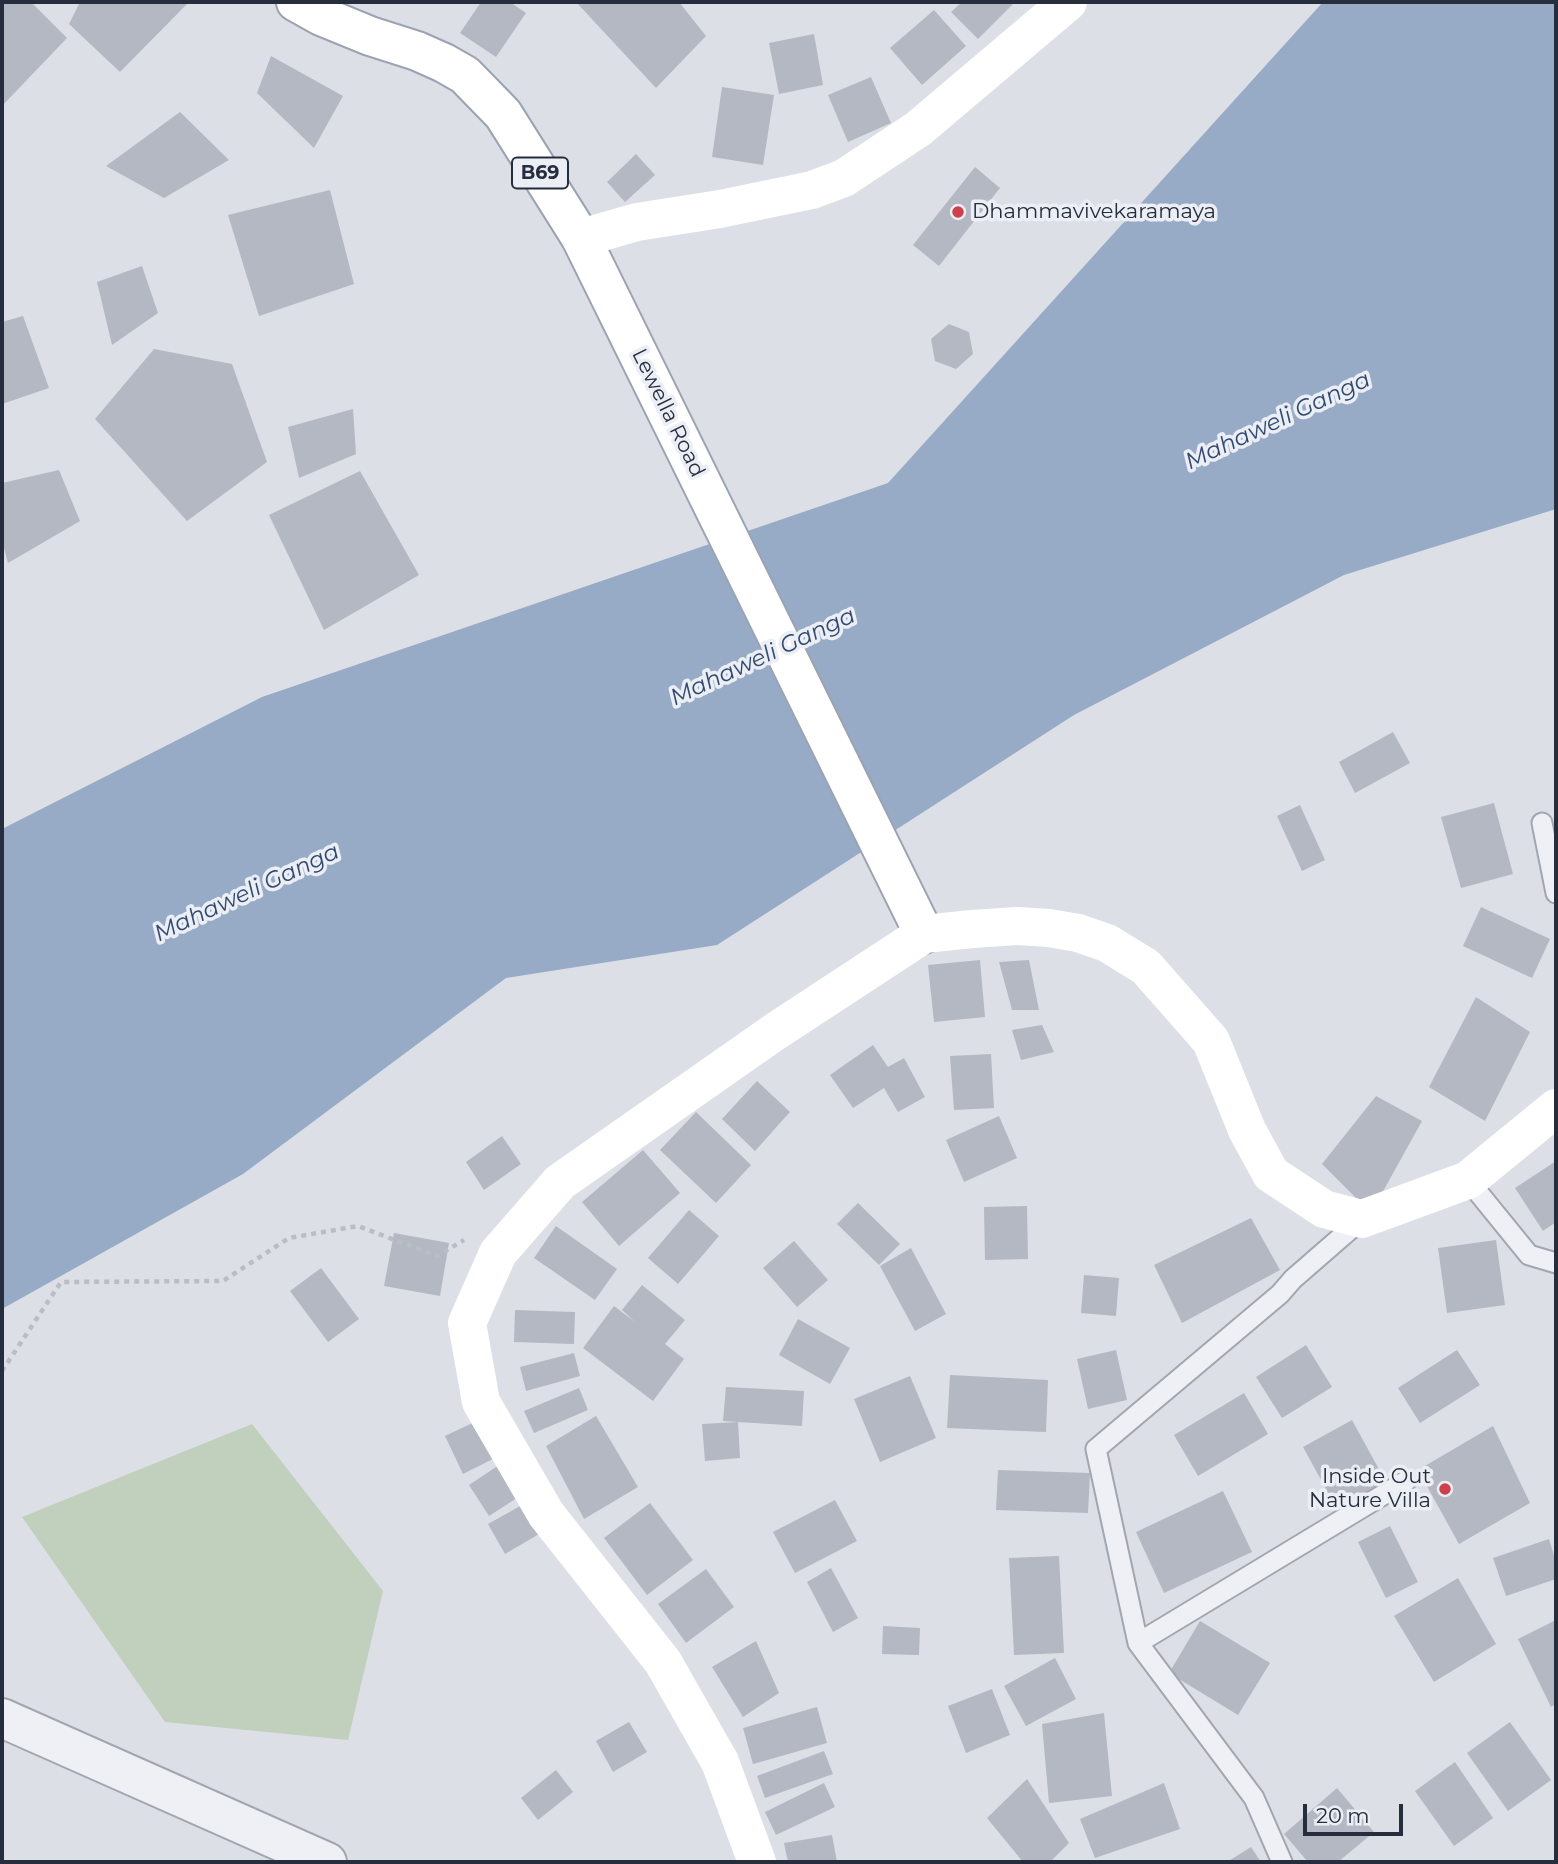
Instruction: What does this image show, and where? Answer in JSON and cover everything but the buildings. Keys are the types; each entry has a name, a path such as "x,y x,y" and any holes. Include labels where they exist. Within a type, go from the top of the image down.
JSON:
{"main road":[{"name":"Lewella Road","path":"296,2 321,16 417,51 466,75 503,114 581,238 924,934"},
{"path":"581,238 637,222 720,209 812,190 844,178 918,129 1068,2"},
{"path":"757,1862 719,1762 663,1662 546,1514 481,1402 467,1323 498,1253 560,1182 776,1031 924,934 1006,927 1049,928 1078,933 1107,943 1146,967 1211,1041 1247,1129 1271,1174 1324,1209 1362,1219 1468,1180 1556,1108"}],"street":[{"path":"2,1718 327,1862"}],"lane":[{"path":"1542,822 1556,893"},
{"path":"1468,1180 1529,1255 1556,1263"},
{"path":"1283,1862 1254,1798 1138,1643 1096,1449 1280,1294 1293,1279 1362,1219"},
{"path":"1138,1643 1406,1481"}],"path":[{"path":"2,1371 61,1282 223,1281 289,1238 358,1226 437,1256 470,1236"}],"green space":[{"path":"252,1424 383,1591 348,1740 165,1722 22,1517"}],"water":[{"name":"Mahaweli Ganga","path":"1323,2 1556,2 1556,509 1344,575 1074,715 717,945 506,978 243,1174 2,1309 2,829 262,697 888,483"}],"place":[{"name":"Dhammavivekaramaya","path":"958,212"},
{"name":"Inside Out Nature Villa","path":"1445,1489"}]}
